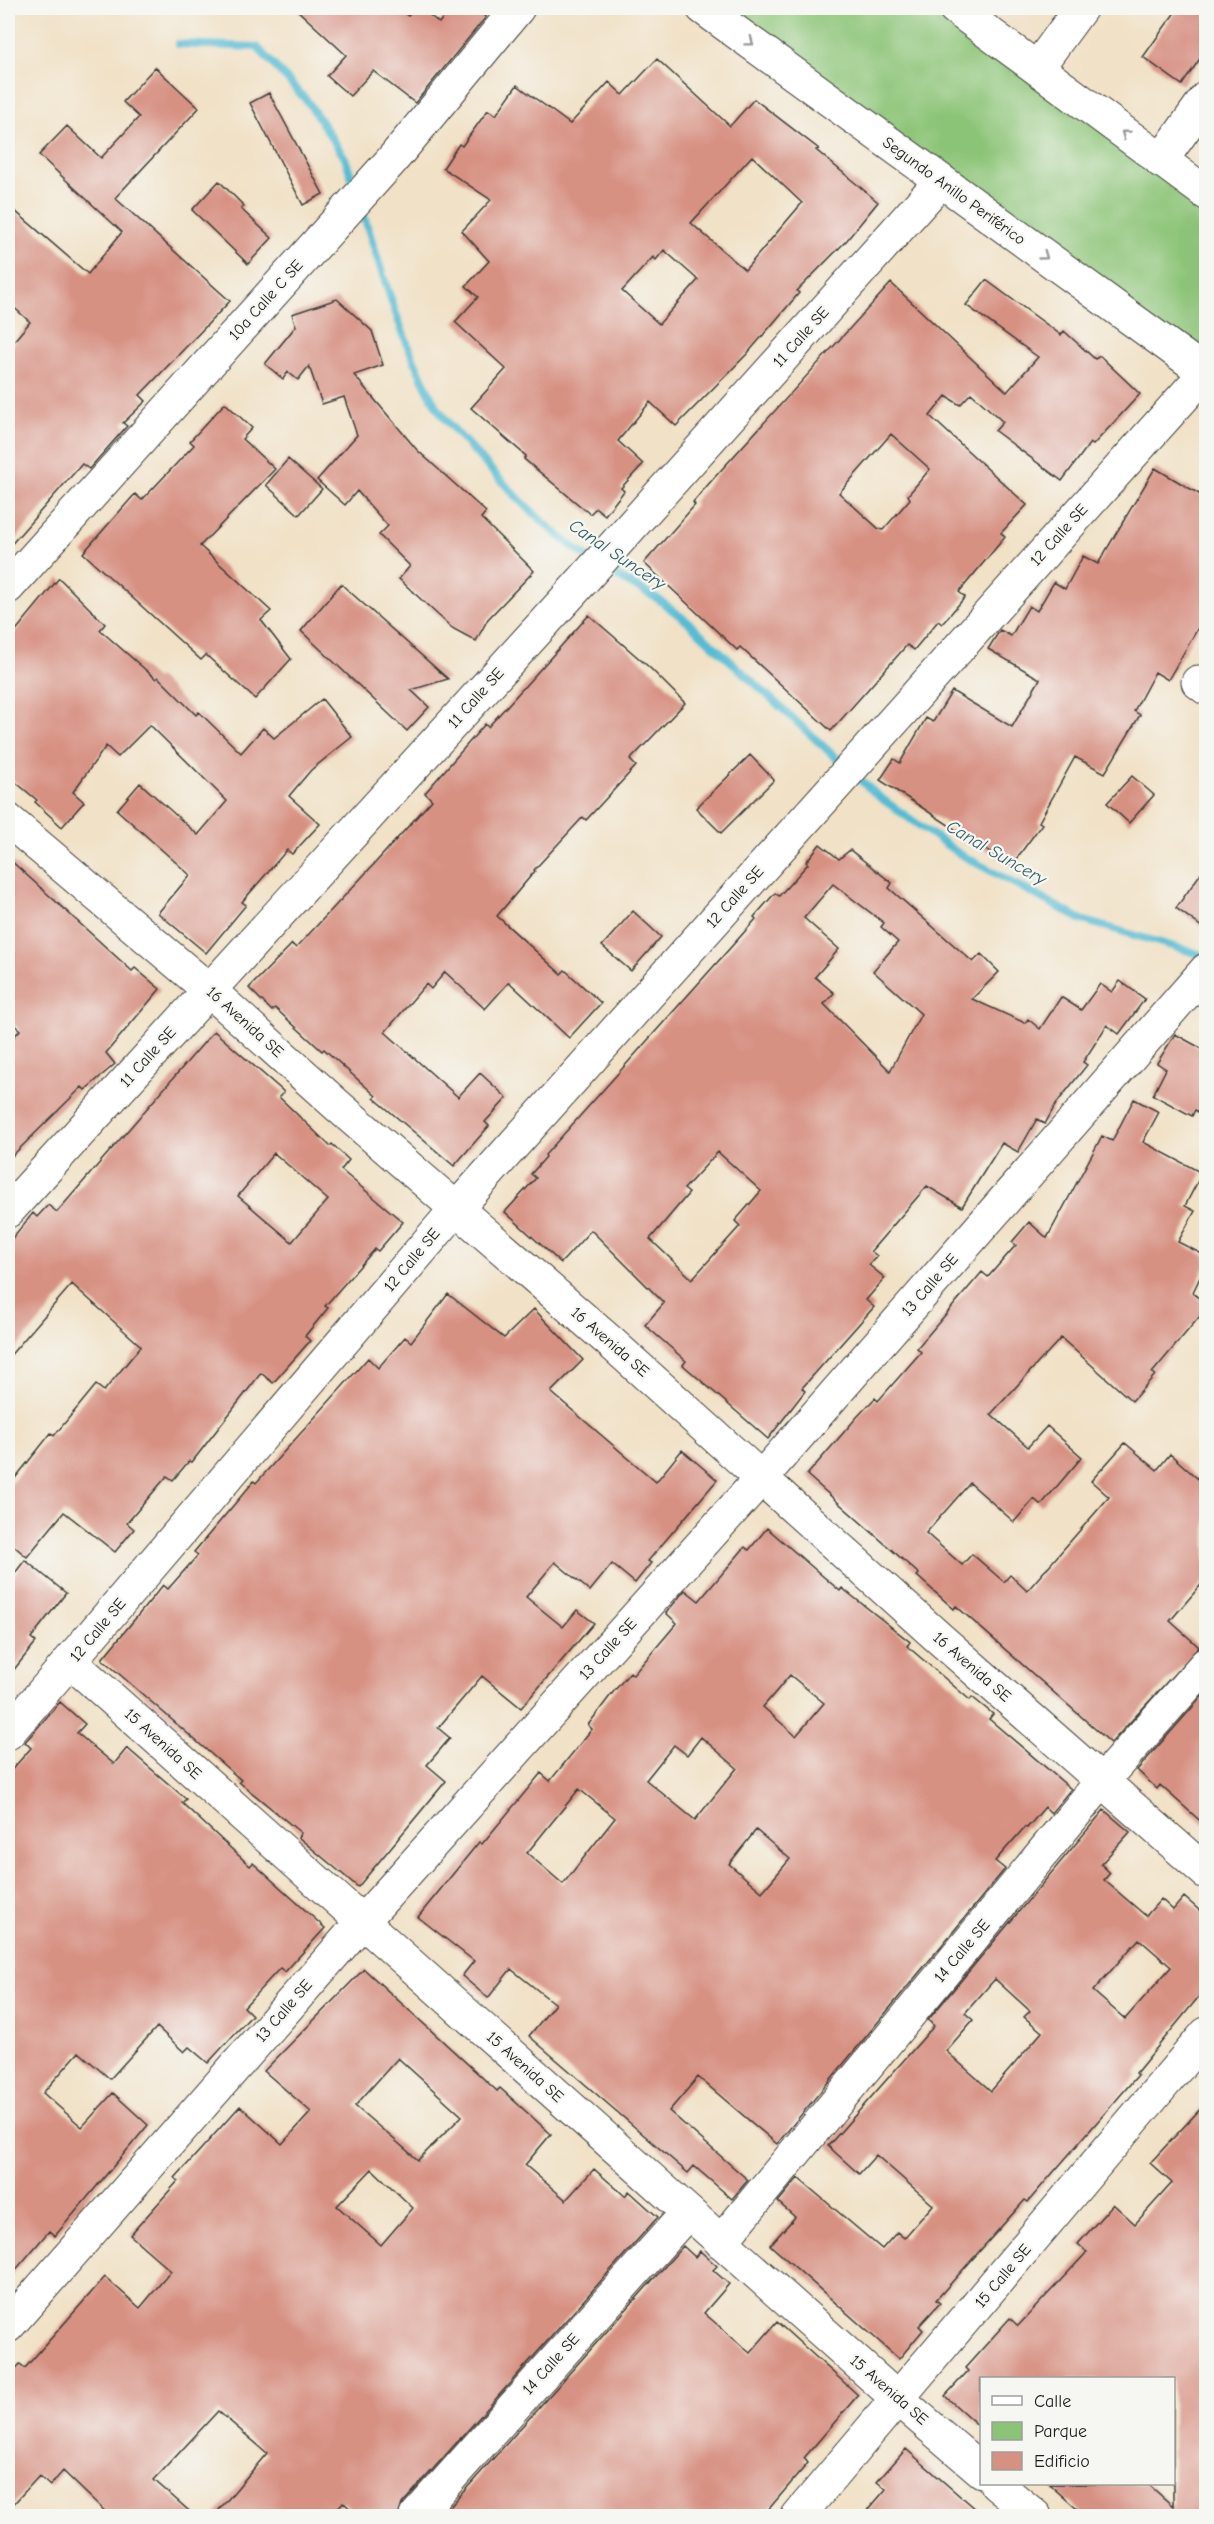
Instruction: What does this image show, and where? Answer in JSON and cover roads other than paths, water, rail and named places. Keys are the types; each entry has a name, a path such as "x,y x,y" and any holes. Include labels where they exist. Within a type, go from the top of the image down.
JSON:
{"street":[{"name":"10a Calle C SE","path":"8,587 392,160 518,8"},
{"name":"Segundo Anillo Periférico","path":"703,8 940,182 1206,372"},
{"path":"955,8 1206,193"},
{"path":"1037,68 1081,8"},
{"path":"1161,161 1206,98"},
{"name":"11 Calle SE","path":"8,1211 576,588 940,182"},
{"name":"12 Calle SE","path":"8,1732 71,1662 457,1208 1206,372"},
{"name":"16 Avenida SE","path":"8,820 209,990 1206,1872"},
{"name":"13 Calle SE","path":"8,2326 362,1922 762,1477 1203,975"},
{"name":"15 Avenida SE","path":"71,1662 980,2470"},
{"name":"14 Calle SE","path":"721,2242 1102,1781 1206,1664"},
{"name":"15 Calle SE","path":"798,2517 1206,2034"},
{"name":"14 Calle SE","path":"416,2517 688,2212"},
{"path":"997,2485 1035,2517"}],"waterway":[{"name":"Canal Suncery","path":"178,44 257,47 308,102 345,158 356,190"},
{"name":"Canal Suncery","path":"361,207 401,327 420,373 441,413 519,499 562,538 593,561"},
{"name":"Canal Suncery","path":"604,569 658,599 688,622 846,767"},
{"name":"Canal Suncery","path":"855,775 878,796 958,853 1082,920 1206,956"}]}
